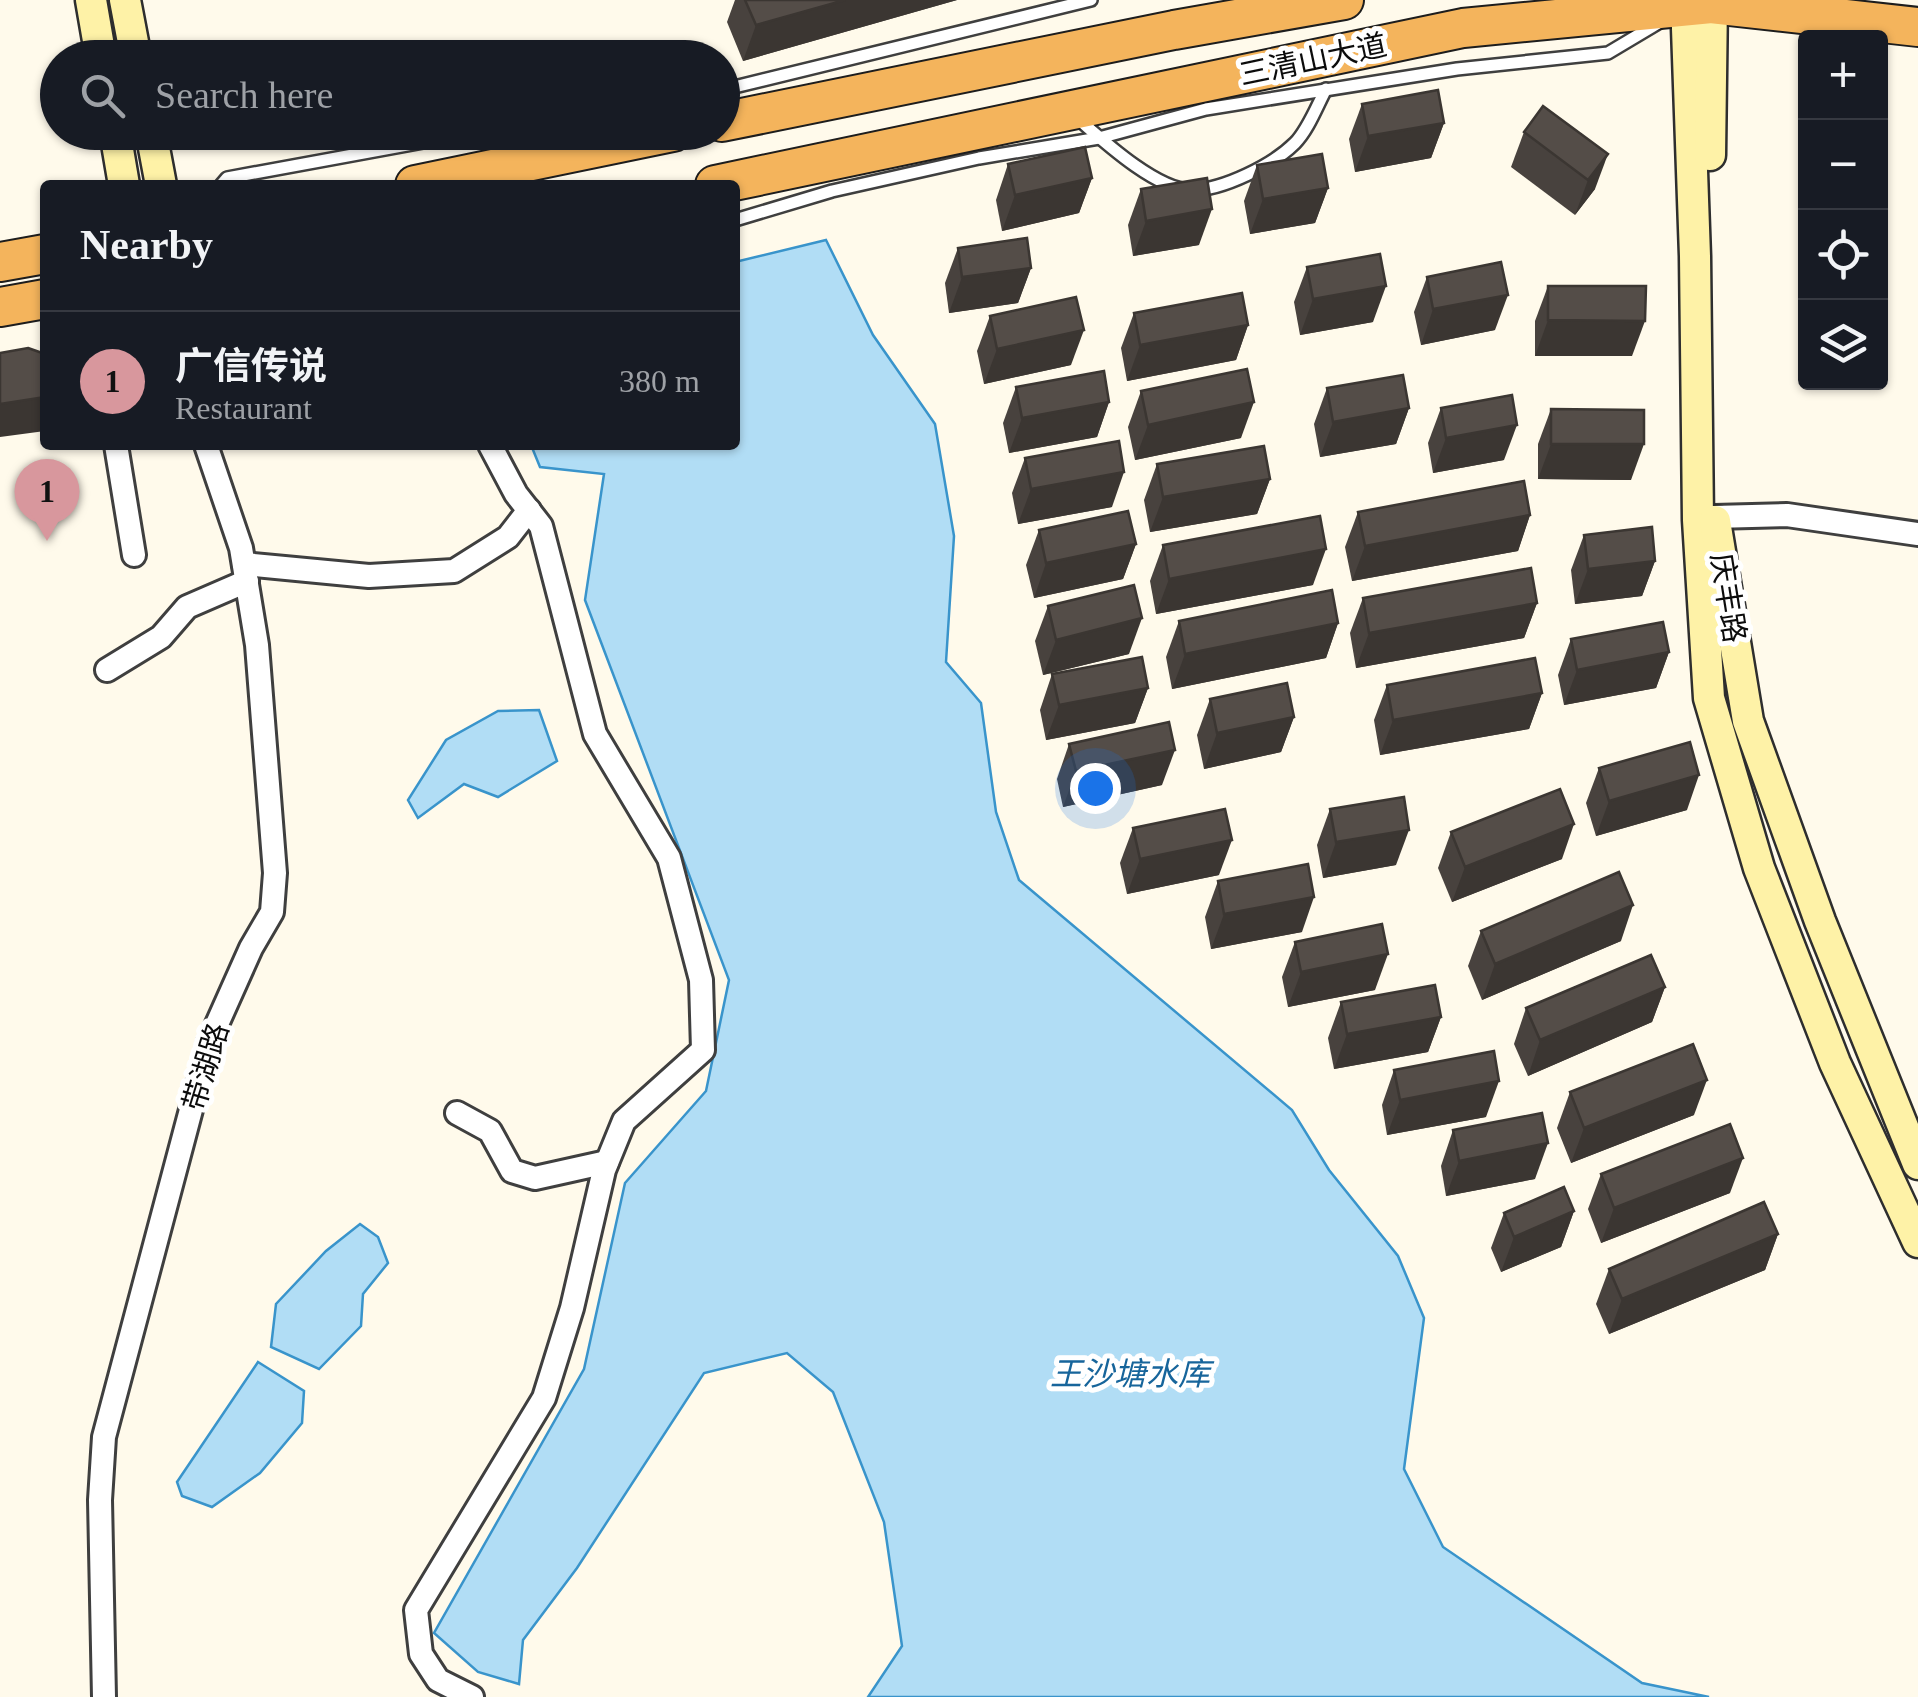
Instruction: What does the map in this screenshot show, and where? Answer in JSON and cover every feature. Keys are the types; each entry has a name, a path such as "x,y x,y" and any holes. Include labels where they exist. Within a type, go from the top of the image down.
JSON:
{"highway":[{"name":"三清山大道","path":"740,118 1174,30 1344,0"},
{"name":"三清山大道","path":"739,180 1463,28 1699,3 1918,27"},
{"path":"439,180 585,150"},
{"path":"0,262 40,255"},
{"path":"0,306 40,300"}],"main road":[{"path":"91,0 98,40"},
{"path":"126,0 133,40"},
{"path":"1699,3 1695,256 1698,520 1709,698 1758,868 1834,1063 1918,1242"},
{"name":"庆丰路","path":"1699,3 1714,517 1748,721 1820,921 1918,1164"},
{"path":"118,150 123,180"},
{"path":"154,150 160,180"}],"street":[{"path":"117,450 134,555"},
{"name":"带湖路","path":"104,1697 100,1500 104,1438 209,1042 251,948 272,912 275,873 268,826 257,646 245,572 208,450"},
{"path":"472,1697 438,1680 421,1654 416,1610 544,1398 572,1308 606,1162 624,1120 703,1050 701,980 669,858 594,734 540,526 493,450"},
{"path":"106,670 161,637 187,607 245,572 369,576 454,570 508,537 529,510"},
{"path":"1714,517 1787,515 1918,534"},
{"path":"457,1113 490,1131 512,1171 535,1178 606,1162"}],"lane":[{"path":"740,86 1091,0"},
{"path":"740,219 887,178 1099,138 1206,109 1457,69 1608,53 1699,3"},
{"path":"1069,111 1149,175 1190,191 1250,176 1297,142 1326,90"},
{"path":"226,180 380,150"}],"water":[{"name":"王沙塘水库","path":"826,240 873,335 935,424 954,536 946,662 981,703 996,812 1019,880 1292,1110 1329,1170 1398,1256 1424,1318 1404,1469 1443,1547 1642,1683 1709,1697 868,1697 902,1646 884,1522 833,1392 787,1353 704,1373 577,1568 523,1640 519,1684 478,1672 434,1633 584,1369 625,1183 706,1091 729,980 585,600 604,474 540,467 533,450 740,450 740,261"},
{"path":"539,710 557,761 498,797 464,784 418,818 408,800 446,740 498,711"},
{"path":"360,1224 378,1237 388,1263 363,1294 361,1326 319,1369 271,1347 276,1304 326,1251"},
{"path":"258,1362 304,1391 302,1423 260,1473 212,1507 182,1496 177,1482"}],"building":[{"path":"745,0 845,0 756,25"},
{"path":"1438,90 1444,123 1368,136 1362,104"},
{"path":"1543,106 1608,154 1588,180 1524,132"},
{"path":"1085,147 1092,178 1015,195 1008,164"},
{"path":"1322,154 1328,188 1263,199 1257,165"},
{"path":"1207,178 1212,209 1146,221 1141,189"},
{"path":"1027,238 1031,268 962,277 958,248"},
{"path":"1380,254 1386,286 1313,299 1307,267"},
{"path":"1501,262 1508,295 1433,309 1427,277"},
{"path":"1548,286 1646,286 1645,321 1548,320"},
{"path":"1242,293 1248,325 1140,345 1134,313"},
{"path":"1076,297 1084,330 997,349 990,316"},
{"path":"28,348 40,352 40,398 0,404 0,353"},
{"path":"1247,369 1254,402 1148,425 1141,391"},
{"path":"1104,371 1109,402 1022,418 1016,387"},
{"path":"1403,375 1409,408 1333,422 1327,388"},
{"path":"1512,395 1517,425 1446,438 1441,408"},
{"path":"1551,409 1644,410 1644,444 1551,444"},
{"path":"1119,441 1124,472 1031,489 1025,458"},
{"path":"1264,446 1270,479 1163,497 1157,464"},
{"path":"1524,481 1530,515 1365,546 1358,512"},
{"path":"1128,511 1136,544 1046,563 1039,530"},
{"path":"1320,516 1326,549 1169,579 1163,545"},
{"path":"1652,527 1655,561 1588,569 1584,535"},
{"path":"1531,568 1537,603 1369,633 1363,598"},
{"path":"1134,585 1142,618 1056,640 1048,606"},
{"path":"1332,590 1338,623 1185,654 1179,621"},
{"path":"1663,622 1669,652 1577,670 1571,639"},
{"path":"1142,657 1148,688 1059,705 1052,674"},
{"path":"1535,658 1542,693 1393,720 1387,685"},
{"path":"1287,683 1294,717 1217,733 1210,699"},
{"path":"1169,722 1175,750 1076,771 1069,744"},
{"path":"1690,742 1699,775 1609,801 1599,768"},
{"path":"1560,789 1574,824 1465,867 1451,832"},
{"path":"1404,797 1409,830 1336,842 1330,809"},
{"path":"1225,809 1232,840 1140,859 1133,828"},
{"path":"1308,864 1314,897 1224,914 1218,881"},
{"path":"1619,872 1633,905 1495,964 1481,931"},
{"path":"1382,924 1388,954 1301,972 1295,942"},
{"path":"1651,955 1665,987 1540,1040 1526,1008"},
{"path":"1435,985 1441,1017 1347,1034 1341,1002"},
{"path":"1693,1044 1707,1080 1584,1128 1570,1092"},
{"path":"1494,1051 1499,1081 1400,1100 1394,1070"},
{"path":"1542,1113 1548,1143 1459,1161 1453,1130"},
{"path":"1730,1124 1743,1158 1614,1208 1601,1174"},
{"path":"1564,1187 1574,1211 1514,1237 1504,1213"},
{"path":"1764,1202 1778,1234 1622,1299 1609,1269"}],"place":[{"name":"广信传说","path":"47,541"}]}
